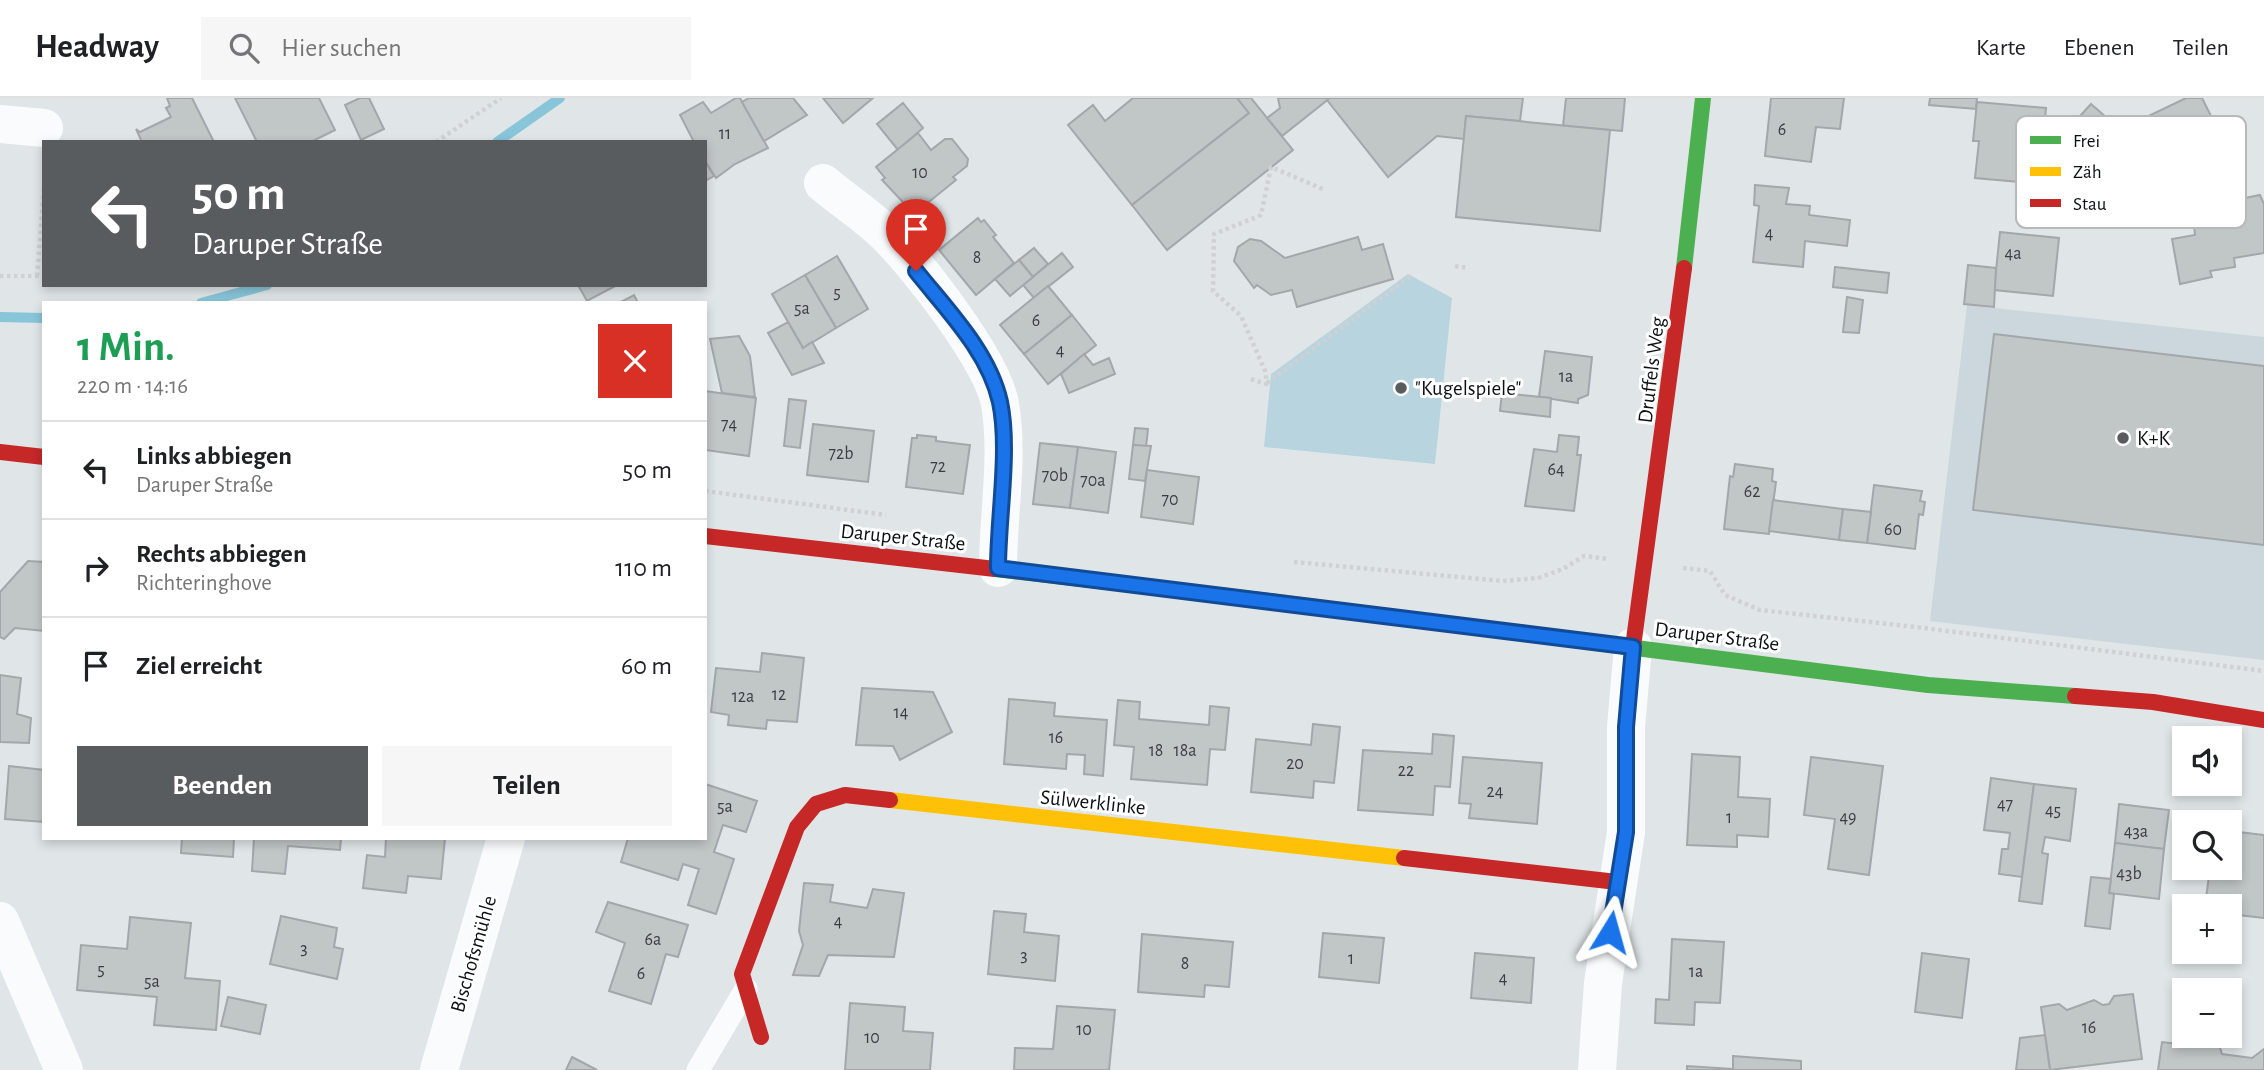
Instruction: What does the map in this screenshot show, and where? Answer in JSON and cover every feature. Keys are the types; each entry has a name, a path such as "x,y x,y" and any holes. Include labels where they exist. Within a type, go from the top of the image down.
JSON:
{"street":[{"name":"Druffels Weg","path":"1633,647 1647,564 1703,98"},
{"path":"0,124 47,123"},
{"path":"823,183 886,234 961,327 989,371 999,400 1003,429 998,568"},
{"path":"0,452 42,457"},
{"name":"Daruper Straße","path":"707,536 998,568 1928,685 2153,702 2264,720"},
{"path":"1597,1070 1602,983 1626,832 1626,727 1633,647"},
{"name":"Sülwerklinke","path":"761,1037 742,974 797,827 816,804 845,795 1617,882"},
{"name":"Bischofsmühle","path":"439,1070 505,840"},
{"path":"0,920 64,1070"}],"lane":[{"path":"698,1070 746,989"}],"path":[{"path":"439,140 501,98"},
{"path":"1266,384 1266,373 1241,316 1213,291 1214,234 1261,215 1271,167 1325,190"},
{"path":"0,276 41,276 42,246"},
{"path":"1455,266 1469,268"},
{"path":"1266,384 1411,276"},
{"path":"1251,379 1266,384"},
{"path":"707,491 891,516"},
{"path":"1283,562 1503,581 1538,578 1563,569 1584,556 1710,571 1725,595 1760,611 1916,627 2264,671"}],"shaded area":[{"path":"1408,274 1452,298 1435,464 1264,447 1271,374"},
{"path":"1967,305 2264,337 2264,660 1930,621"}],"building":[{"path":"167,98 192,98 213,140 141,140 136,129 140,132 171,117 166,108 170,106"},
{"path":"235,98 319,98 335,130 315,140 256,140"},
{"path":"360,98 369,98 384,129 361,140 345,105"},
{"path":"740,98 768,148 735,164 716,178 707,164 707,140 693,140 680,115 703,102 711,113"},
{"path":"749,98 793,98 807,115 764,141 742,102"},
{"path":"823,98 873,98 843,123"},
{"path":"1133,98 1237,98 1249,113 1132,205 1068,125 1093,105 1105,121"},
{"path":"1237,98 1251,98 1293,150 1167,250 1132,205 1249,113"},
{"path":"1278,98 1330,98 1282,136 1267,118 1280,108"},
{"path":"1523,98 1520,121 1466,116 1464,139 1437,136 1388,177 1327,100"},
{"path":"1566,98 1625,98 1622,131 1563,126"},
{"path":"1771,98 1844,98 1840,129 1816,127 1811,162 1765,156"},
{"path":"1930,98 1977,98 1976,109 1929,105"},
{"path":"2186,98 2202,98 2211,116 2149,116"},
{"path":"1977,102 2046,108 2045,116 2016,116 2016,182 1975,178 1979,141 1973,141"},
{"path":"903,103 923,128 898,150 877,124"},
{"path":"2091,104 2105,116 2080,116"},
{"path":"1466,116 1610,130 1600,231 1456,217"},
{"path":"918,133 931,150 945,139 952,139 968,159 967,166 953,177 956,180 914,214 882,180 885,178 876,167"},
{"path":"707,164 714,176 707,180"},
{"path":"1755,185 1789,188 1786,204 1810,206 1809,215 1850,220 1847,246 1805,241 1803,267 1753,262 1759,206 1754,205"},
{"path":"2260,195 2264,204 2264,253 2234,258 2235,267 2210,271 2212,277 2180,284 2172,239 2195,235 2194,228 2246,228 2246,198"},
{"path":"978,218 981,222 984,220 996,235 993,237 1014,263 976,295 939,250"},
{"path":"2000,232 2059,238 2053,296 1994,290"},
{"path":"1358,237 1362,250 1383,244 1393,279 1297,307 1292,290 1271,295 1257,285 1254,288 1234,261 1238,247 1250,239 1261,241 1285,258"},
{"path":"1034,248 1048,264 1033,277 1019,260"},
{"path":"1062,253 1073,267 1034,298 1023,285"},
{"path":"837,256 868,309 836,328 805,275"},
{"path":"1019,260 1033,277 1010,296 995,279"},
{"path":"1968,265 1996,268 1994,307 1964,304"},
{"path":"1835,267 1889,273 1887,293 1833,287"},
{"path":"805,275 836,328 803,348 772,294"},
{"path":"1048,286 1072,315 1024,354 1000,325"},
{"path":"579,287 613,287 587,301"},
{"path":"634,295 637,301 623,301"},
{"path":"1847,297 1863,300 1859,333 1843,332"},
{"path":"1072,315 1096,345 1048,384 1024,354"},
{"path":"788,322 803,348 812,342 824,363 792,375 768,333"},
{"name":"K+K","path":"1994,334 2264,366 2264,545 1973,510"},
{"path":"739,336 750,356 755,397 722,393 710,339"},
{"path":"1545,351 1592,357 1588,395 1578,399 1578,403 1539,397"},
{"path":"1084,354 1093,365 1109,358 1115,374 1069,393 1061,374"},
{"path":"707,391 756,398 749,456 707,450"},
{"path":"1502,393 1551,398 1550,417 1500,411"},
{"path":"789,399 806,401 800,448 784,446"},
{"path":"813,424 874,431 868,482 807,475"},
{"path":"1135,428 1148,429 1146,447 1133,445"},
{"path":"917,435 936,437 936,441 970,445 963,494 906,487 912,438 917,438"},
{"path":"1559,435 1579,437 1577,455 1581,455 1574,511 1525,506 1534,449 1557,452"},
{"path":"1040,443 1078,447 1070,508 1033,504"},
{"path":"1133,445 1151,446 1145,481 1129,479"},
{"path":"1078,447 1116,452 1108,513 1070,508"},
{"path":"1735,464 1773,469 1772,481 1776,482 1769,534 1724,529 1730,476 1733,477"},
{"path":"1147,470 1199,477 1193,524 1141,517"},
{"path":"1874,485 1922,491 1920,501 1925,502 1923,515 1919,514 1915,549 1867,543"},
{"path":"1773,500 1843,509 1839,540 1769,531"},
{"path":"1843,509 1871,512 1867,543 1839,540"},
{"path":"28,561 42,562 42,631 15,628 4,639 0,637 0,592"},
{"path":"762,653 804,658 797,722 767,720 766,729 728,725 729,715 711,712 716,668 760,672"},
{"path":"0,675 21,678 17,714 31,718 29,743 0,742"},
{"path":"862,688 933,692 952,732 900,760 893,746 856,745"},
{"path":"1009,699 1055,703 1054,716 1107,720 1103,776 1084,774 1085,755 1067,754 1066,769 1004,764"},
{"path":"1118,700 1140,702 1139,719 1209,725 1210,706 1229,708 1225,750 1210,749 1207,785 1131,779 1134,747 1114,745"},
{"path":"1313,724 1340,727 1334,783 1314,781 1313,798 1251,792 1256,739 1311,745"},
{"path":"1433,734 1454,736 1450,787 1435,786 1433,815 1358,810 1363,750 1432,754"},
{"path":"1692,754 1740,757 1738,797 1770,799 1768,837 1737,835 1737,847 1687,845"},
{"path":"1463,757 1542,763 1537,824 1469,818 1471,804 1459,803"},
{"path":"1811,757 1883,766 1869,875 1828,869 1835,819 1804,815"},
{"path":"9,766 42,770 42,822 5,819"},
{"path":"1991,778 2034,784 2022,877 1999,874 2002,849 2008,849 2010,833 1984,830"},
{"path":"2034,784 2076,789 2070,841 2045,837 2042,853 2048,854 2042,904 2019,901"},
{"path":"707,785 757,801 746,832 723,825 714,852 734,859 716,914 688,905 699,869 683,864 678,880 621,862 627,840 707,840"},
{"path":"2119,804 2169,810 2164,849 2115,843"},
{"path":"2242,832 2264,835 2264,918 2242,915 2242,894 2207,894 2208,880 2242,880"},
{"path":"182,840 234,840 233,857 181,853"},
{"path":"254,840 341,840 340,850 288,846 285,874 252,871"},
{"path":"386,840 445,840 441,879 408,876 406,893 363,888 367,855 385,857"},
{"path":"2115,843 2164,849 2159,899 2109,893"},
{"path":"2091,877 2111,879 2109,893 2114,894 2110,929 2085,926"},
{"path":"804,883 833,885 830,902 867,908 873,889 904,893 894,957 828,955 819,976 793,975 803,945 799,931"},
{"path":"608,902 688,925 678,957 666,954 651,1004 609,991 625,943 596,932"},
{"path":"994,911 1026,914 1024,932 1059,936 1055,981 988,974"},
{"path":"281,916 337,928 334,947 343,949 337,979 270,964"},
{"path":"130,917 191,923 185,978 220,981 216,1030 154,1025 157,997 77,990 81,945 127,949"},
{"path":"1323,933 1384,938 1379,983 1319,977"},
{"path":"1142,934 1233,942 1229,987 1205,985 1204,997 1138,992"},
{"path":"1672,939 1724,942 1720,1003 1695,1002 1694,1025 1655,1023 1656,999 1669,1000"},
{"path":"1475,953 1534,958 1531,1003 1471,998"},
{"path":"1922,953 1969,959 1962,1018 1915,1012"},
{"path":"2133,994 2142,1059 2050,1070 2041,1007 2059,1004 2067,1010 2094,1000 2103,1005 2109,1004 2114,996"},
{"path":"228,997 266,1005 260,1034 221,1026"},
{"path":"850,1003 905,1007 903,1031 933,1033 930,1070 845,1070"},
{"path":"1057,1006 1115,1010 1109,1070 1014,1070 1015,1048 1053,1049"},
{"path":"2045,1035 2050,1070 2016,1070 2020,1038"},
{"path":"2162,1042 2172,1043 2172,1048 2220,1048 2222,1054 2252,1058 2264,1049 2264,1070 2158,1070"},
{"path":"1733,1056 1801,1061 1801,1070 1687,1070 1687,1066 1733,1069"},
{"path":"572,1057 597,1070 566,1070"}],"waterway":[{"path":"500,140 560,98"},
{"path":"208,301 260,287"},
{"path":"0,317 42,318"}],"traffic: fast":[{"path":"1684,268 1703,98"},
{"path":"995,569 1278,602"},
{"path":"1612,645 1928,685 2075,696"}],"traffic: slow":[{"path":"1278,602 1612,645"},
{"path":"890,800 1404,858"}],"traffic: jam":[{"path":"1633,647 1684,268"},
{"path":"0,452 42,457"},
{"path":"707,536 995,569"},
{"path":"2075,696 2153,702 2264,720"},
{"path":"761,1037 742,974 797,827 816,804 845,795 890,800"},
{"path":"1404,858 1617,882"}],"place":[{"name":"\"Kugelspiele\"","path":"1401,388"},
{"name":"K+K","path":"2123,438"}],"route":[{"path":"916,271 961,327 989,371 999,400 1003,429 998,568 1633,647 1626,727 1626,832 1610,932"}]}
